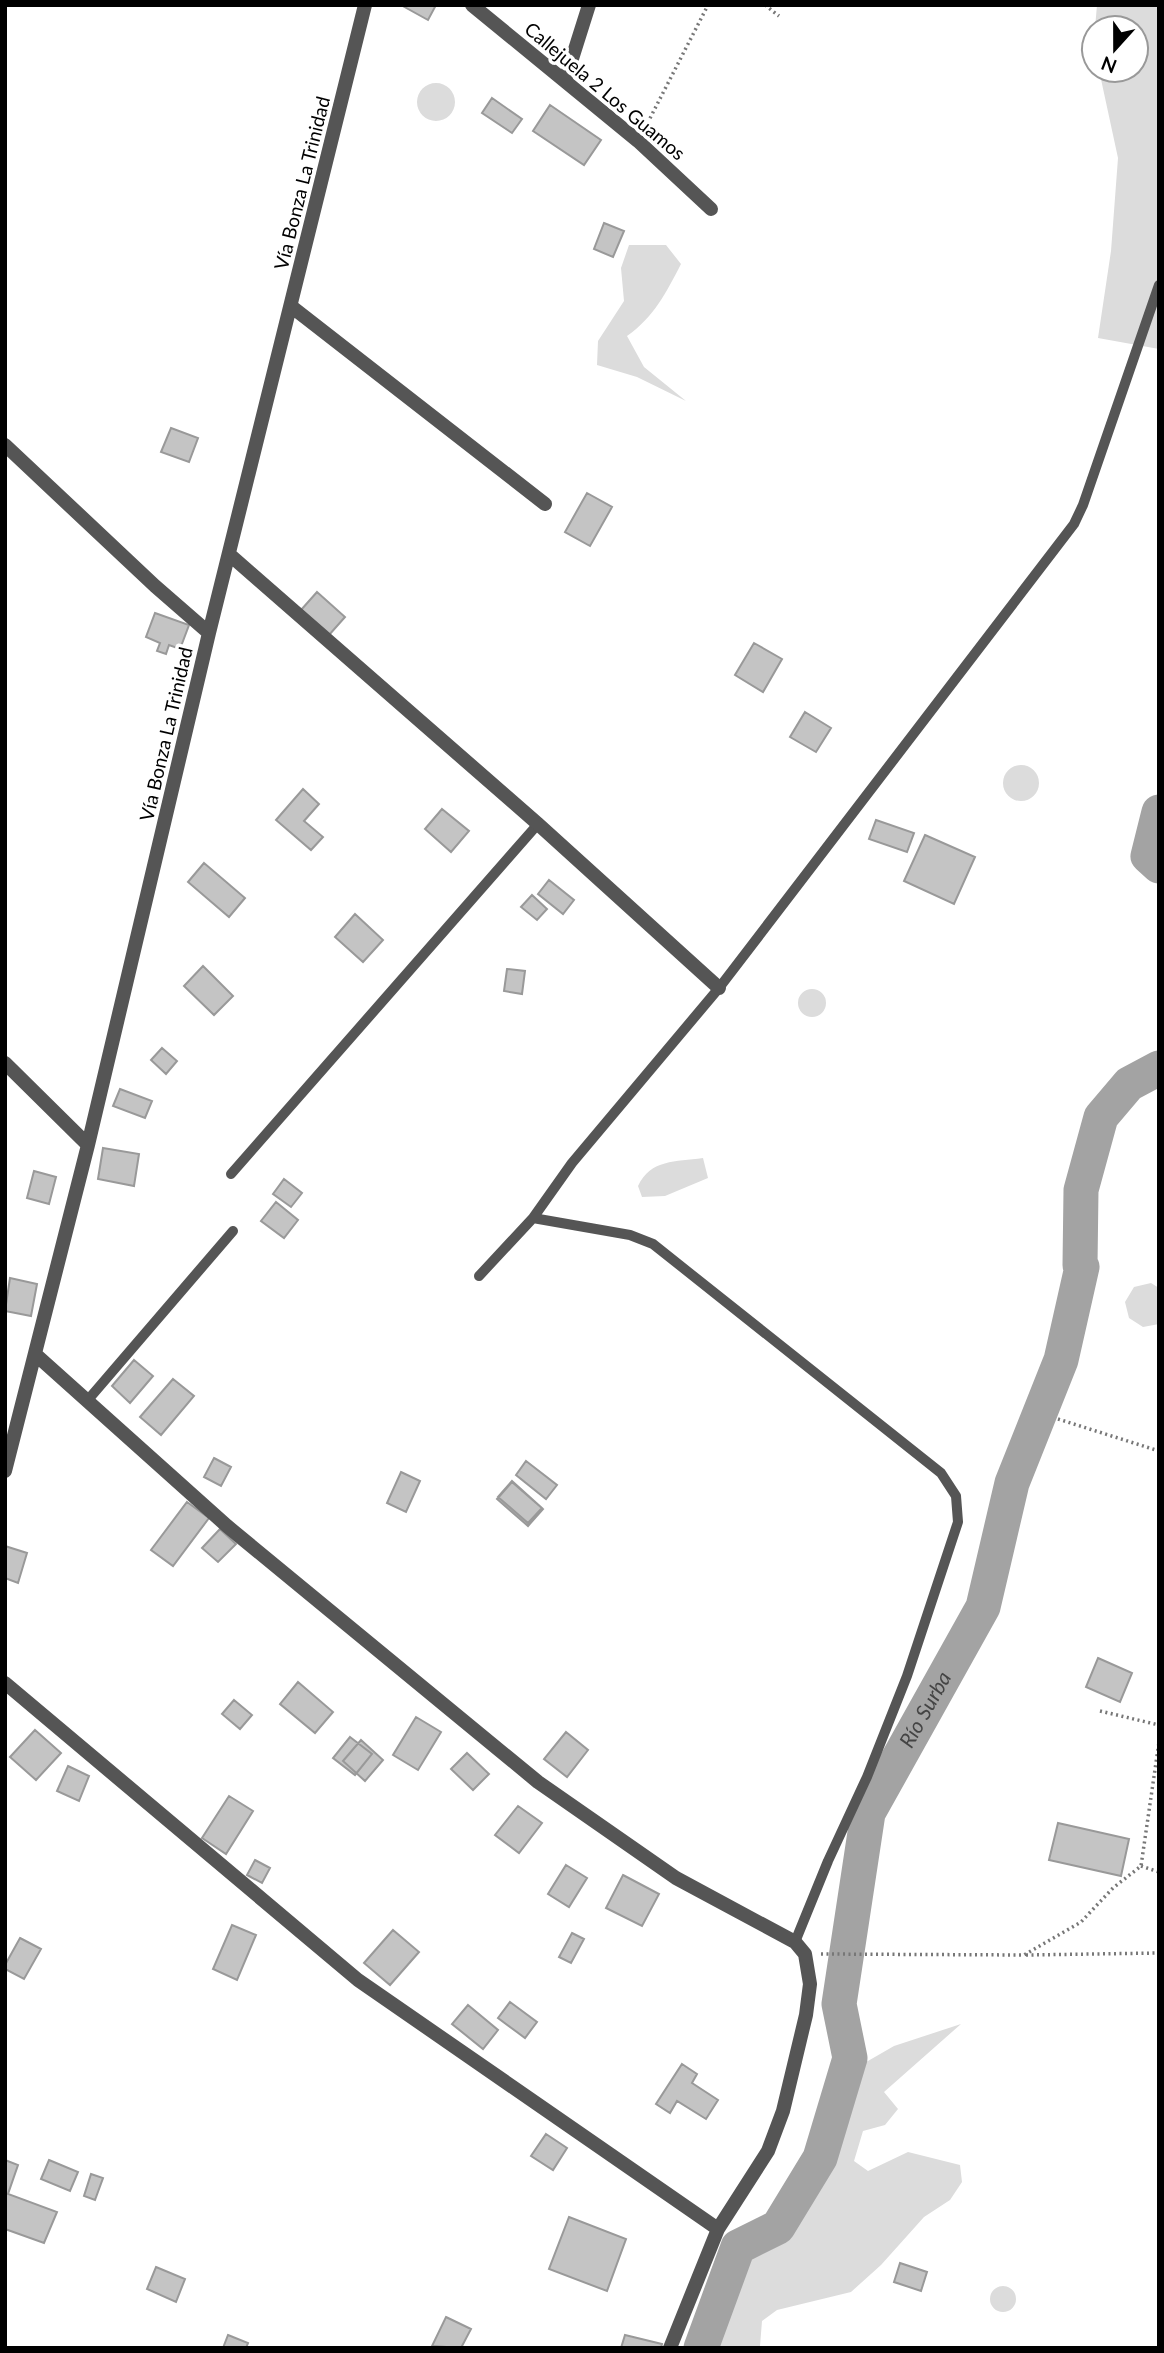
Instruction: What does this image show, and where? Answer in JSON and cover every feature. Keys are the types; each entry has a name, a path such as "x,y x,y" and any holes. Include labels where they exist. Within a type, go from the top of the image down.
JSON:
{"street":[{"name":"Vía Bonza La Trinidad","path":"5,1471 88,1144 209,633 365,5"},
{"name":"Callejuela 2 Los Guamos","path":"472,5 638,141 711,209"},
{"path":"565,81 589,5"},
{"path":"292,307 545,505"},
{"path":"5,445 209,633"},
{"path":"230,555 538,824 719,988"},
{"path":"5,1063 88,1144"},
{"path":"35,1354 227,1526 538,1782 676,1878 795,1942 805,1955 810,1984 806,2015 783,2111 768,2151 718,2229 670,2348"},
{"path":"5,1683 358,1980 718,2229"}],"lane":[{"path":"479,1276 533,1217 572,1163 719,988 1074,524 1083,505 1159,285"},
{"path":"231,1174 538,824"},
{"path":"533,1217 631,1235 653,1244 941,1473 956,1496 958,1522 907,1676 867,1777 828,1861 795,1942"},
{"path":"87,1401 233,1231"}],"path":[{"path":"638,141 708,5"},
{"path":"765,5 779,16"},
{"path":"1058,1419 1159,1451"},
{"path":"1100,1711 1159,1725"},
{"path":"1024,1955 1082,1922 1113,1888 1141,1866 1159,1742"},
{"path":"1141,1866 1159,1872"},
{"path":"805,1955 1159,1954"}],"shaded area":[{"path":"1097,5 1159,5 1159,349 1098,338 1111,251 1118,158 1102,84 1150,84 1150,14 1096,14"},
{"path":"436,83 449,89 455,102 449,115 436,121 423,115 417,102 423,89"},
{"path":"629,245 666,245 681,264 652,313 627,336 644,367 686,401 637,377 597,365 598,341 624,301 621,268"},
{"path":"1021,765 1034,770 1039,783 1034,796 1021,801 1008,796 1003,783 1008,770"},
{"path":"812,989 822,993 826,1003 822,1013 812,1017 802,1013 798,1003 802,993"},
{"path":"703,1158 708,1178 665,1196 642,1197 638,1186 643,1177 657,1166"},
{"path":"1151,1283 1159,1288 1159,1324 1143,1327 1129,1318 1125,1302 1134,1287"},
{"path":"961,2024 884,2092 898,2109 885,2125 863,2131 854,2161 868,2171 908,2152 960,2165 962,2182 950,2200 924,2217 881,2265 851,2292 777,2310 762,2321 760,2346 767,2348 719,2348 727,2312 753,2252 785,2217 831,2155 850,2115 861,2065 894,2046"},
{"path":"1003,2286 1012,2290 1016,2299 1012,2308 1003,2312 994,2308 990,2299 994,2290"}],"building":[{"path":"401,5 436,5 428,20"},
{"path":"492,98 522,119 512,133 482,113"},
{"path":"550,105 601,140 584,165 533,131"},
{"path":"604,223 624,231 613,257 594,249"},
{"path":"171,428 198,438 189,462 161,452"},
{"path":"587,493 612,507 590,546 565,532"},
{"path":"317,592 345,617 329,635 301,610"},
{"path":"155,613 189,625 180,649 169,645 166,654 157,651 160,643 146,637"},
{"path":"754,643 782,659 763,692 735,675"},
{"path":"805,712 831,728 816,752 790,737"},
{"path":"303,789 319,804 304,821 323,837 311,850 276,820"},
{"path":"442,809 469,831 451,852 425,829"},
{"path":"876,820 914,833 907,852 869,839"},
{"path":"925,835 975,857 954,904 904,881"},
{"path":"204,863 245,898 229,917 188,882"},
{"path":"549,880 574,900 563,914 538,894"},
{"path":"532,895 547,909 537,920 521,907"},
{"path":"355,914 383,940 363,962 335,937"},
{"path":"203,966 233,996 214,1015 184,986"},
{"path":"507,969 525,971 522,994 504,991"},
{"path":"162,1048 177,1061 166,1074 151,1060"},
{"path":"120,1089 152,1101 145,1118 113,1106"},
{"path":"103,1148 139,1154 134,1186 98,1179"},
{"path":"34,1171 56,1177 49,1204 27,1198"},
{"path":"284,1179 302,1193 291,1207 273,1194"},
{"path":"276,1202 298,1220 284,1238 261,1221"},
{"path":"10,1278 37,1284 31,1316 5,1311"},
{"path":"134,1360 153,1376 130,1403 112,1386"},
{"path":"173,1379 194,1396 161,1435 140,1417"},
{"path":"214,1458 231,1467 221,1486 204,1477"},
{"path":"526,1461 557,1485 546,1499 516,1475"},
{"path":"401,1472 420,1481 406,1512 387,1503"},
{"path":"512,1481 542,1508 528,1523 498,1497"},
{"path":"512,1482 543,1509 528,1526 497,1499"},
{"path":"187,1502 209,1518 173,1566 151,1550"},
{"path":"220,1529 236,1544 218,1562 202,1548"},
{"path":"5,1546 27,1553 18,1583 5,1578"},
{"path":"1098,1658 1132,1673 1120,1702 1086,1687"},
{"path":"298,1682 333,1712 315,1733 280,1704"},
{"path":"234,1700 252,1715 240,1729 222,1714"},
{"path":"416,1717 441,1732 418,1770 393,1755"},
{"path":"35,1730 61,1753 36,1780 10,1757"},
{"path":"566,1732 588,1750 567,1777 544,1759"},
{"path":"350,1737 372,1754 355,1775 333,1758"},
{"path":"361,1740 383,1760 365,1781 343,1761"},
{"path":"467,1753 489,1774 473,1790 451,1769"},
{"path":"68,1766 89,1776 79,1801 57,1791"},
{"path":"229,1796 253,1811 226,1854 202,1838"},
{"path":"518,1806 542,1823 519,1853 495,1835"},
{"path":"1058,1823 1129,1839 1121,1876 1049,1860"},
{"path":"255,1860 270,1868 262,1883 247,1875"},
{"path":"566,1865 587,1878 569,1907 548,1894"},
{"path":"623,1875 659,1894 642,1926 606,1908"},
{"path":"232,1925 256,1935 237,1980 213,1969"},
{"path":"393,1930 419,1952 390,1985 364,1963"},
{"path":"572,1933 584,1939 571,1963 559,1957"},
{"path":"20,1938 41,1949 24,1979 5,1969"},
{"path":"510,2002 537,2022 525,2038 498,2018"},
{"path":"468,2005 498,2030 483,2049 452,2024"},
{"path":"682,2064 697,2074 692,2083 718,2100 706,2119 677,2101 670,2113 656,2104"},
{"path":"546,2134 567,2148 553,2170 531,2156"},
{"path":"5,2160 18,2165 8,2194 57,2212 44,2243 5,2229"},
{"path":"49,2160 78,2172 70,2191 41,2179"},
{"path":"91,2174 103,2178 95,2200 84,2196"},
{"path":"569,2217 626,2239 607,2291 549,2269"},
{"path":"900,2263 927,2272 921,2291 894,2282"},
{"path":"156,2267 185,2279 176,2302 147,2289"},
{"path":"446,2317 471,2329 461,2348 432,2346"},
{"path":"228,2335 248,2343 246,2348 223,2348"},
{"path":"625,2335 662,2344 661,2348 621,2348"}],"waterway":[{"name":"Río Surba","path":"1159,812 1148,856 1159,866"},
{"name":"Río Surba","path":"701,2348 738,2247 778,2227 820,2158 850,2058 839,2004 868,1813 983,1607 1012,1483 1061,1360 1082,1267 1081,1190 1101,1117 1129,1084 1159,1068"}]}
